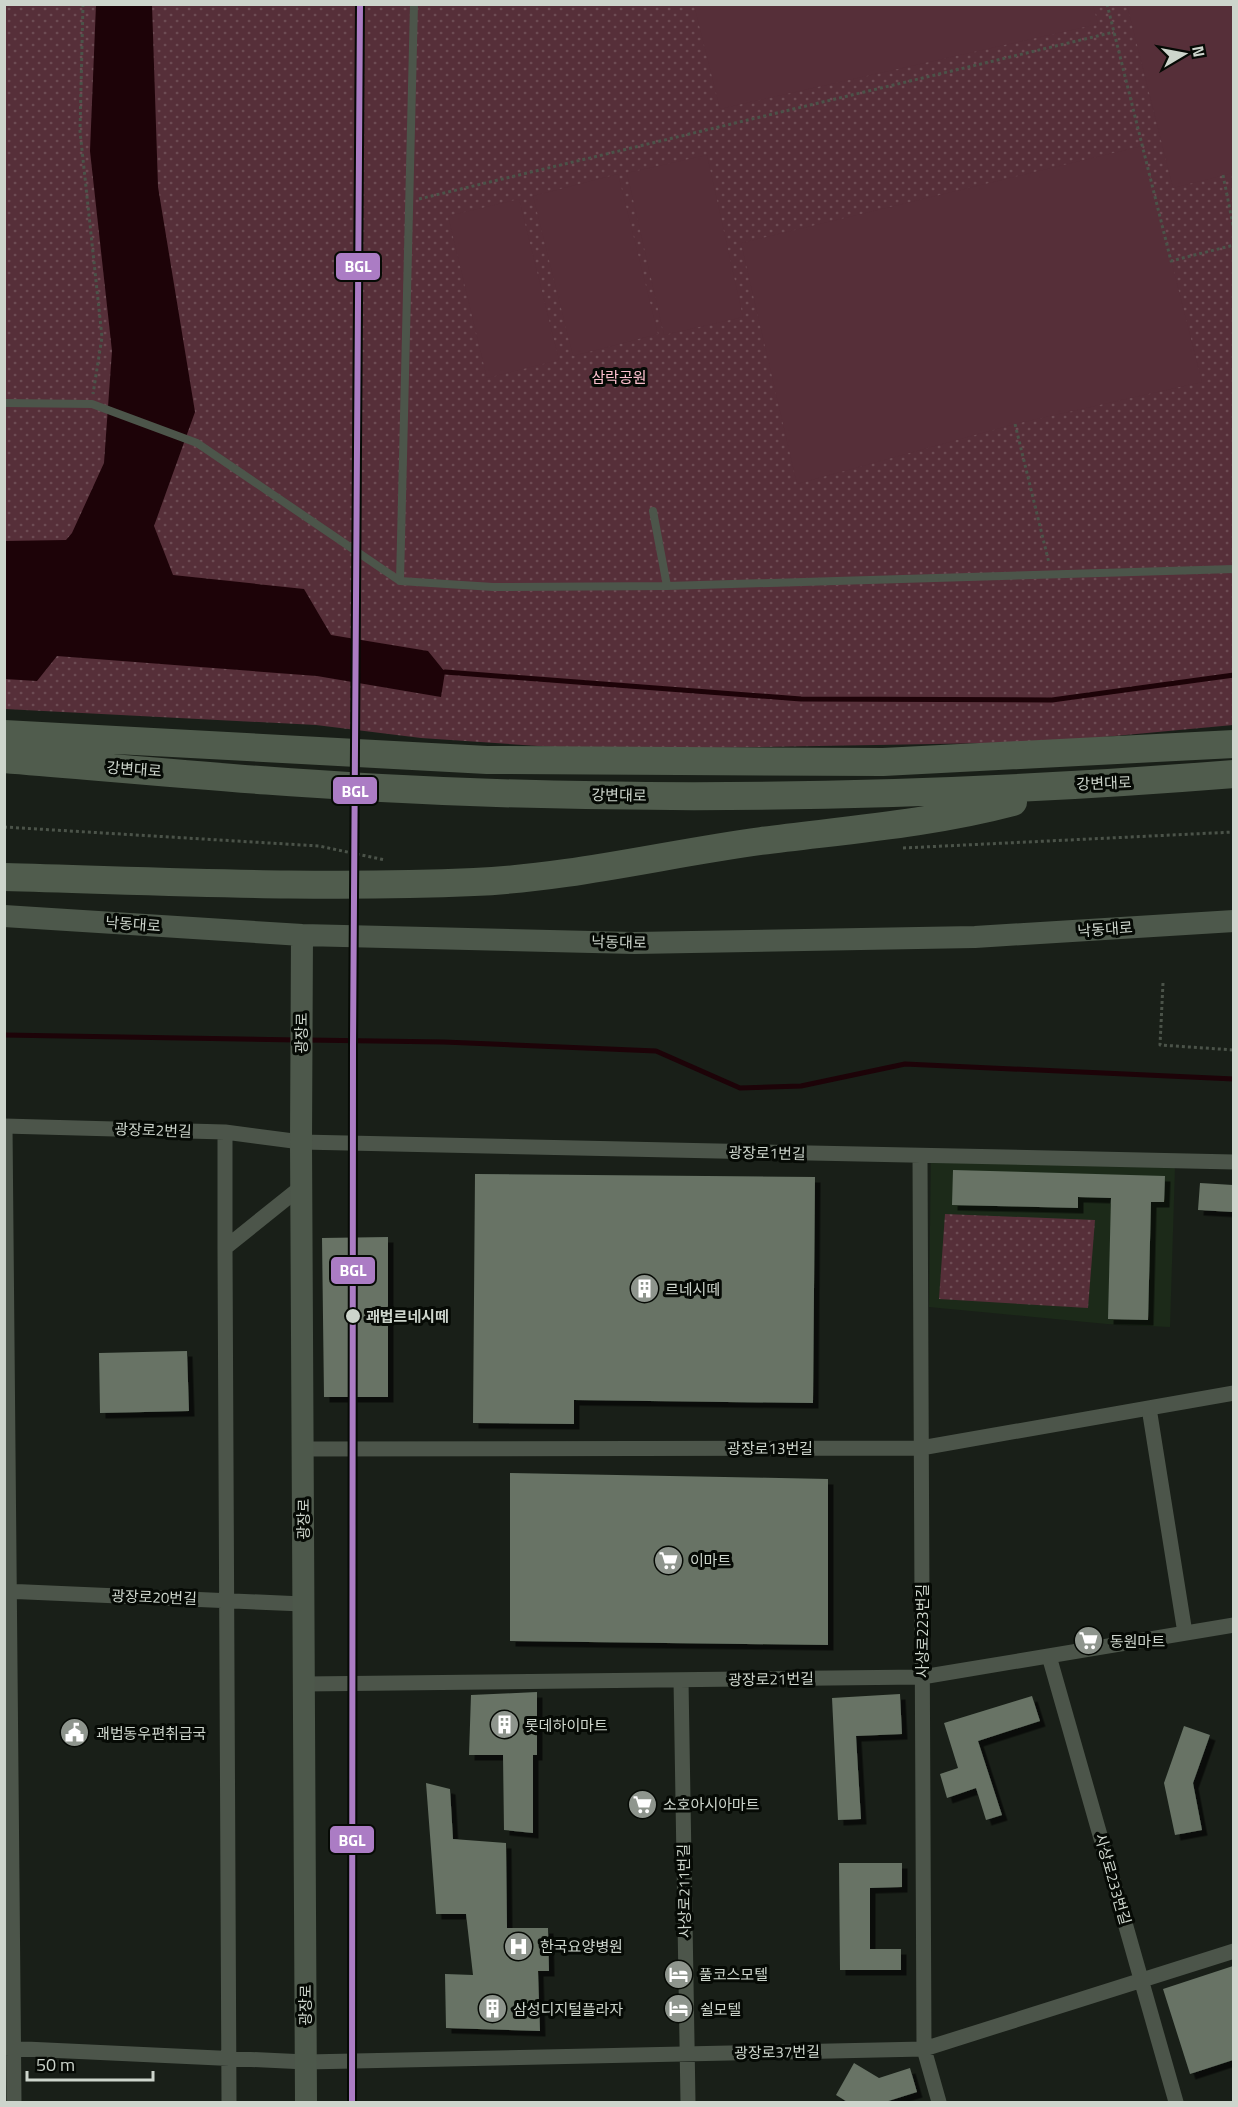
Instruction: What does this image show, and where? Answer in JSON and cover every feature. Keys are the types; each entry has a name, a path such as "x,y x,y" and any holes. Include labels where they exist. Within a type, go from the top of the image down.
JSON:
{"highway":[{"name":"강변대로","path":"4,734 499,760 883,762 1233,744"},
{"path":"4,877 306,885 475,882 521,878 758,841 945,818 1081,784 1184,748"},
{"name":"강변대로","path":"4,759 386,788 699,797 963,792 1233,774"}],"main road":[{"name":"낙동대로","path":"4,916 302,935 657,942 975,937 1233,921"},
{"name":"광장로","path":"302,935 301,1188 306,2103"}],"street":[{"name":"광장로2번길","path":"5,1126 301,1132"},
{"path":"5,1126 9,2048 14,2103"},
{"path":"225,1132 229,2103"},
{"name":"광장로1번길","path":"301,1132 920,1157 1233,1162"},
{"name":"사상로223번길","path":"920,1157 924,2049 939,2103"},
{"path":"225,1248 301,1188"},
{"name":"광장로13번길","path":"302,1449 921,1448 1233,1393"},
{"path":"1149,1408 1185,1633"},
{"name":"광장로20번길","path":"7,1591 303,1604"},
{"name":"광장로21번길","path":"303,1683 922,1677 1233,1625"},
{"name":"사상로233번길","path":"1049,1656 1176,2103"},
{"name":"사상로211번길","path":"681,1680 688,2103"},
{"name":"광장로37번길","path":"9,2048 306,2062 924,2049 1233,1951"}],"lane":[{"path":"400,580 414,4"},
{"path":"4,402 92,404 197,443 400,580 493,587 667,586 1233,569"},
{"path":"653,511 667,586"}],"path":[{"path":"82,4 80,131 102,337 92,404"},
{"path":"1107,4 1171,261 1233,245"},
{"path":"409,202 1114,32"},
{"path":"1223,176 1233,230"},
{"path":"1015,424 1052,575"},
{"path":"1163,983 1160,1045 1233,1050"}],"shaded area":[{"path":"96,5 152,5 158,187 195,412 154,526 173,575 304,589 331,635 428,651 445,672 441,697 317,676 57,656 37,681 5,679 5,541 66,540 72,533 104,463 112,351 90,151"},
{"path":"931,1150 1175,1167 1170,1327 1107,1324 929,1307"}],"green space":[{"name":"삼락공원","path":"4,5 1233,5 1233,725 1050,742 598,750 421,738 316,725 5,709"},
{"path":"694,5 1093,5 1098,24 720,109"},
{"path":"1127,5 1233,5 1233,173 1173,188"},
{"path":"1142,146 1202,382 1015,424 797,484 741,243"},
{"path":"707,155 743,317 664,335 627,173"},
{"path":"618,174 658,334 573,356 533,196"},
{"path":"519,199 559,360 487,378 448,216"},
{"path":"945,1214 1095,1220 1088,1308 939,1299"}],"building":[{"path":"953,1170 1165,1176 1164,1202 1151,1202 1148,1320 1108,1319 1111,1198 1078,1197 1078,1208 952,1205"},
{"name":"르네시떼","path":"475,1174 815,1177 813,1403 574,1400 574,1424 473,1423"},
{"path":"1200,1183 1233,1185 1233,1212 1198,1210"},
{"path":"388,1237 388,1397 324,1397 322,1238"},
{"path":"187,1351 189,1411 100,1413 99,1353"},
{"name":"이마트","path":"510,1473 828,1479 828,1645 510,1641"},
{"name":"롯데하이마트","path":"537,1692 537,1755 533,1755 533,1833 504,1830 503,1755 469,1755 471,1695"},
{"path":"900,1694 902,1734 856,1736 861,1819 838,1820 832,1698"},
{"path":"1032,1696 1040,1721 978,1741 1002,1815 986,1820 976,1788 947,1798 940,1774 958,1768 944,1723"},
{"path":"1184,1726 1210,1735 1193,1783 1202,1830 1175,1835 1164,1783"},
{"path":"426,1783 450,1789 453,1839 506,1843 507,1928 548,1928 549,1971 538,1971 540,2031 446,2028 445,1974 473,1975 466,1914 436,1914"},
{"path":"839,1863 902,1863 902,1887 870,1888 870,1949 901,1949 901,1970 840,1970"},
{"path":"1233,1966 1233,2060 1190,2074 1163,1989"},
{"path":"854,2063 879,2078 910,2068 917,2092 882,2103 849,2103 836,2095"}],"waterway":[{"path":"445,672 801,699 1052,700 1234,675"},
{"path":"4,1035 298,1040"},
{"path":"307,1040 444,1042 656,1051 740,1088 801,1086 905,1064 1234,1079"}],"transit line":[{"name":"BGL","path":"352,2102 353,1046 360,4"}],"place":[{"name":"르네시떼","path":"644,1289"},
{"name":"괘법르네시떼","path":"353,1316"},
{"name":"이마트","path":"669,1560"},
{"name":"동원마트","path":"1089,1641"},
{"name":"롯데하이마트","path":"504,1725"},
{"name":"괘법동우편취급국","path":"75,1733"},
{"name":"소호아시아마트","path":"642,1804"},
{"name":"한국요양병원","path":"519,1946"},
{"name":"풀코스모텔","path":"678,1974"},
{"name":"삼성디지털플라자","path":"492,2009"},
{"name":"쉴모텔","path":"679,2009"}]}
